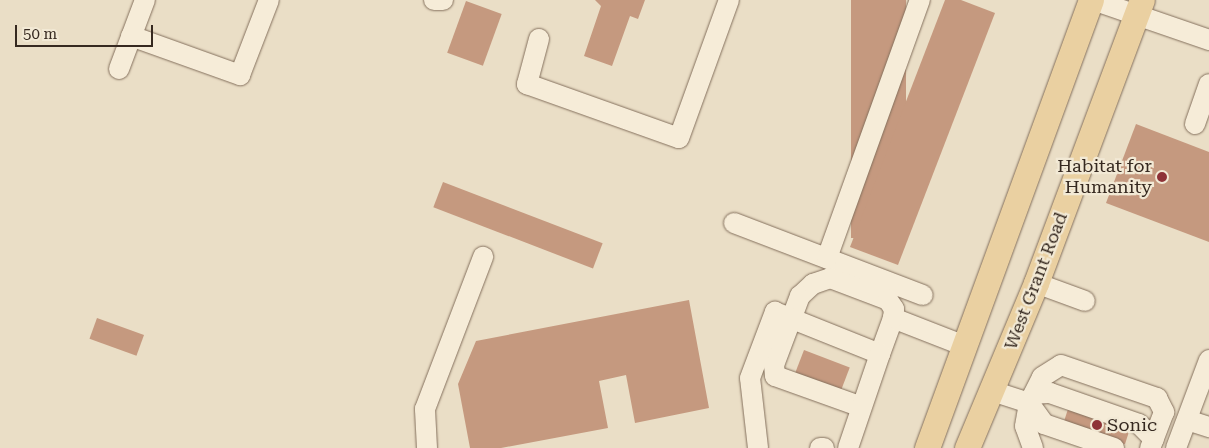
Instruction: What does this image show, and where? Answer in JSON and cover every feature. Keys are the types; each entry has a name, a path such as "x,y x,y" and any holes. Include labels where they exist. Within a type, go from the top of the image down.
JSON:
{"main road":[{"path":"928,448 1092,0"},
{"name":"West Grant Road","path":"967,448 1036,283 1139,7"}],"street":[{"path":"119,69 145,0"},
{"path":"131,36 240,75 269,0"},
{"path":"434,0 443,0"},
{"path":"539,39 527,84 678,138 729,0"},
{"path":"827,258 920,0"},
{"path":"1092,0 1139,7 1209,40"},
{"path":"1195,124 1209,84"},
{"path":"734,223 923,295"},
{"path":"427,448 425,409 483,257"},
{"path":"848,448 859,406 893,318 894,309 888,300 830,278 804,289 774,365 775,376 859,406"},
{"path":"1036,283 1085,301"},
{"path":"758,448 750,378 775,312 880,354"},
{"path":"893,318 965,346"},
{"path":"1033,448 1025,426 1031,399 1042,377 1061,365 1157,398 1164,412 1155,445"},
{"path":"1176,448 1207,369"},
{"path":"992,391 1031,399 1050,393 1139,424 1155,445"},
{"path":"1031,399 1044,424 1114,448"},
{"path":"1187,420 1209,427"}],"building":[{"path":"595,0 645,0 638,19 630,16 612,66 584,56 601,6"},
{"path":"851,0 906,0 906,238 851,238"},
{"path":"945,0 961,0 995,13 898,265 850,247"},
{"path":"466,1 502,14 483,66 447,53"},
{"name":"Habitat for Humanity","path":"1136,124 1209,152 1209,242 1106,203"},
{"path":"443,182 603,243 593,268 433,207"},
{"path":"689,300 709,408 635,423 626,375 599,381 608,428 501,448 470,448 458,384 476,341"},
{"path":"97,318 144,335 136,356 89,339"},
{"path":"804,350 850,368 839,395 794,377"},
{"name":"Sonic","path":"1069,406 1131,426 1125,444 1063,424"}],"place":[{"name":"Habitat for Humanity","path":"1162,177"},
{"name":"Sonic","path":"1097,425"}]}
